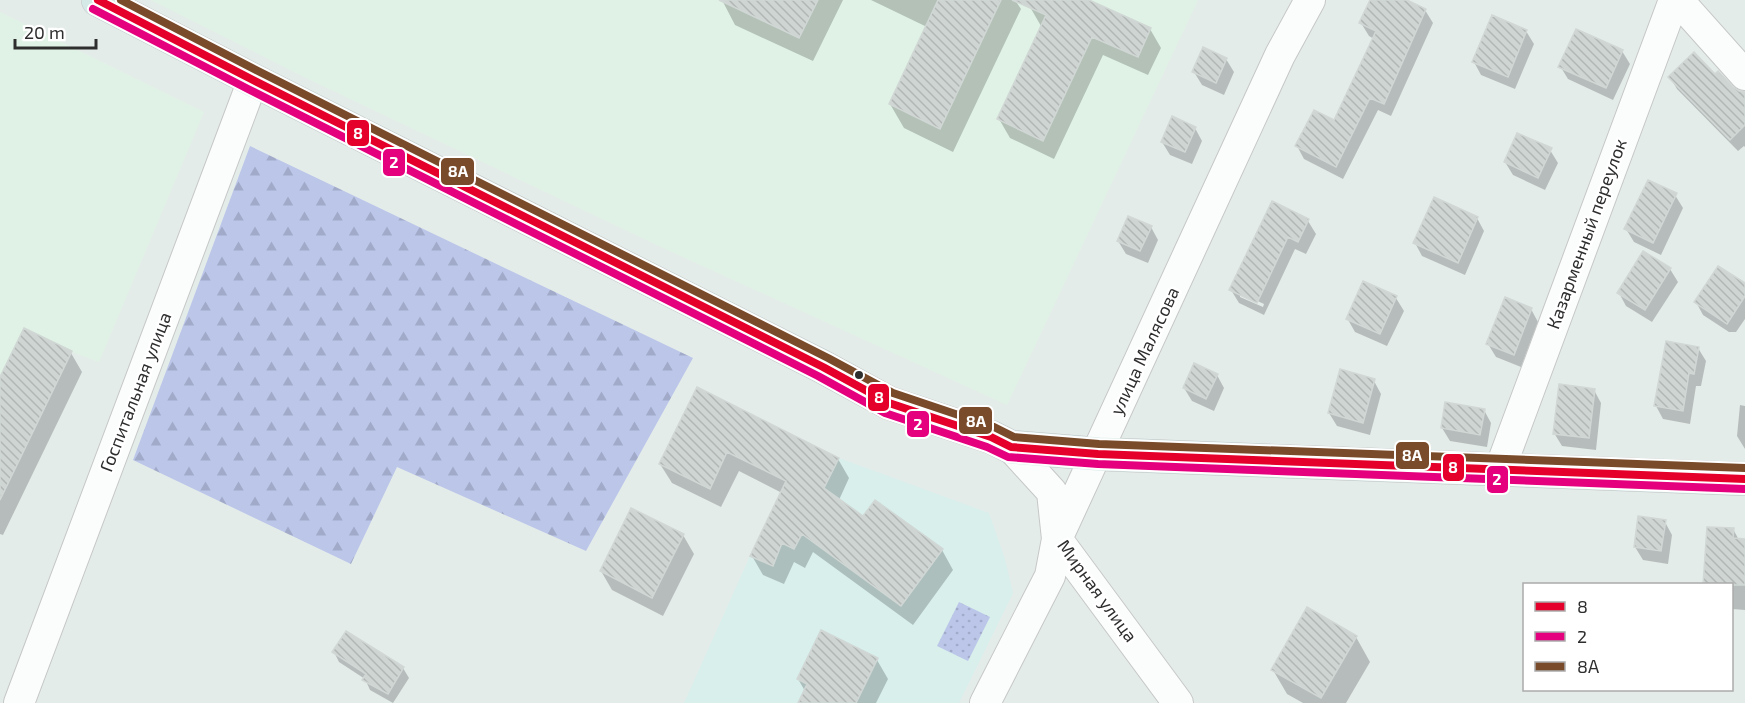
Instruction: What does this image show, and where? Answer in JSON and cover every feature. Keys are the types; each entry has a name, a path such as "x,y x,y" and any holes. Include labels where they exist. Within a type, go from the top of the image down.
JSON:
{"main road":[{"path":"98,0 823,367 889,403 991,437 1011,447 1098,454 1745,479"}],"street":[{"name":"улица Малясова","path":"985,703 1050,576 1057,539 1275,66 1310,0"},
{"path":"1676,0 1745,75"},
{"name":"Казарменный переулок","path":"1500,469 1676,0"},
{"name":"Госпитальная улица","path":"19,703 253,80"},
{"name":"Мирная улица","path":"1011,447 1052,492 1057,539 1178,703"}],"shaded area":[{"path":"151,0 1198,0 1007,405 661,247 304,77"},
{"path":"0,12 204,112 99,362 72,352 0,500"},
{"path":"839,458 989,513 1005,559 1013,593 959,703 684,703 750,556 773,565 782,543 794,549"}],"green space":[{"path":"250,146 693,358 586,551 397,467 351,564 133,460"},
{"path":"959,602 990,617 968,661 937,646"}],"building":[{"path":"719,0 818,0 799,38"},
{"path":"938,0 1001,0 940,129 889,104"},
{"path":"1012,0 1089,0 1151,28 1138,57 1092,37 1043,141 997,119 1046,15"},
{"path":"1370,0 1407,0 1426,9 1384,104 1370,98 1336,167 1295,146 1314,110 1334,120 1376,31 1359,23"},
{"path":"1492,15 1527,30 1508,77 1472,62"},
{"path":"1576,29 1623,50 1606,88 1558,67"},
{"path":"1203,47 1227,58 1216,83 1192,72"},
{"path":"1694,52 1715,74 1718,71 1733,87 1745,92 1745,125 1730,140 1668,77"},
{"path":"1172,116 1196,127 1185,152 1161,142"},
{"path":"1517,133 1552,148 1538,178 1504,162"},
{"path":"1648,180 1677,193 1653,243 1624,229"},
{"path":"1434,197 1478,217 1458,263 1413,243"},
{"path":"1272,201 1309,219 1298,242 1288,237 1257,303 1229,290"},
{"path":"1128,216 1152,226 1140,251 1117,241"},
{"path":"1643,251 1671,268 1645,310 1617,293"},
{"path":"1718,266 1745,283 1745,296 1727,324 1694,302"},
{"path":"1363,281 1397,296 1380,334 1346,319"},
{"path":"1505,297 1532,308 1514,355 1486,344"},
{"path":"24,328 72,351 0,500 0,377"},
{"path":"1666,341 1699,347 1694,374 1689,373 1683,411 1654,406"},
{"path":"1194,363 1218,374 1206,399 1183,388"},
{"path":"1340,369 1375,379 1363,423 1328,413"},
{"path":"1559,384 1595,389 1589,438 1553,434"},
{"path":"697,387 839,458 824,488 863,516 875,500 943,549 901,606 802,534 794,549 782,543 773,566 750,556 786,481 727,452 710,489 659,464"},
{"path":"1445,402 1485,409 1480,435 1441,428"},
{"path":"631,508 684,534 652,598 600,571"},
{"path":"1638,516 1666,520 1661,551 1634,547"},
{"path":"1707,527 1734,528 1733,538 1745,539 1745,585 1703,583"},
{"path":"1307,607 1357,636 1321,698 1271,670"},
{"path":"821,630 878,658 856,703 798,703 807,684 797,679"},
{"path":"346,631 404,667 388,694 362,680 366,674 332,652"}],"transit line":[{"name":"8","path":"98,0 823,367 889,403 991,437 1011,447 1098,454 1745,479"},
{"name":"8А","path":"121,0 893,393 994,427 1014,437 1099,444 1745,468"},
{"name":"2","path":"93,9 818,376 885,413 987,447 1008,457 1098,464 1745,489"}]}
